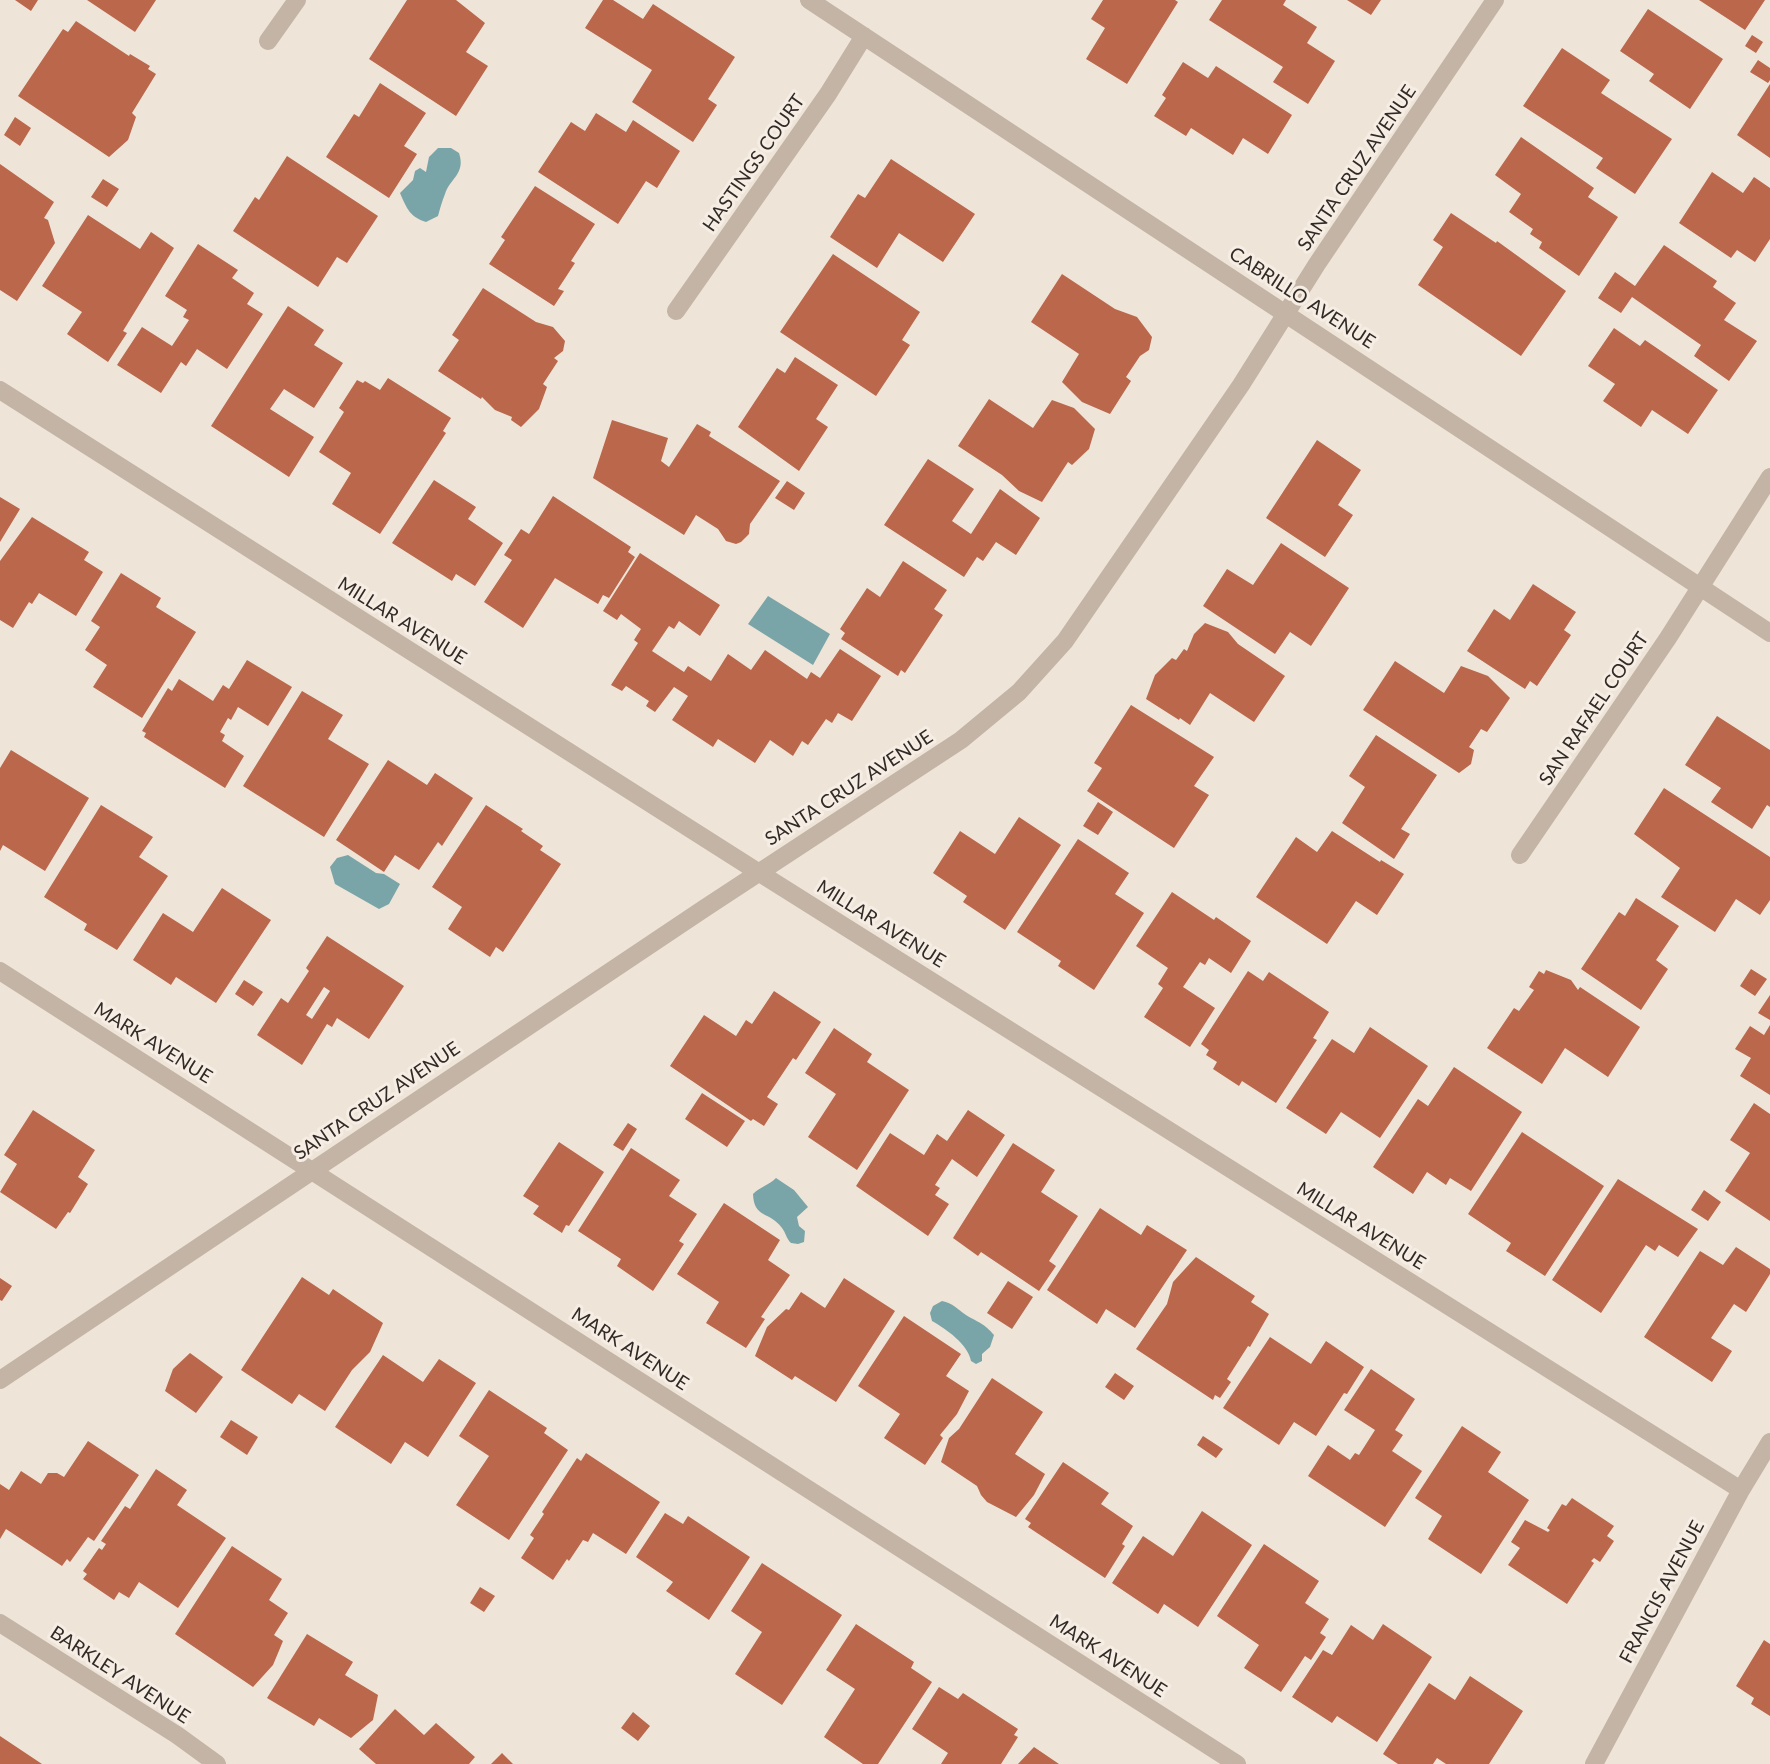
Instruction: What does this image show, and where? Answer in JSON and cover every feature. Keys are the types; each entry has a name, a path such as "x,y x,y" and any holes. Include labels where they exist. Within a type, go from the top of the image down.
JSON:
{"street":[{"path":"268,41 297,0"},
{"name":"CABRILLO AVENUE","path":"808,0 1770,633"},
{"name":"SANTA CRUZ AVENUE","path":"0,1380 312,1169 961,740 1019,692 1065,641 1249,374 1317,264 1495,0"},
{"name":"HASTINGS COURT","path":"676,311 828,94 864,36"},
{"name":"MILLAR AVENUE","path":"0,390 758,872 1741,1490"},
{"name":"SAN RAFAEL COURT","path":"1520,855 1668,638 1770,477"},
{"name":"MARK AVENUE","path":"0,971 1237,1764"},
{"name":"FRANCIS AVENUE","path":"1594,1764 1741,1490 1770,1442"},
{"name":"BARKLEY AVENUE","path":"0,1623 177,1735 217,1764"}],"water":[{"path":"438,148 451,148 459,153 461,160 459,171 447,189 438,216 426,222 410,212 400,193 413,180 415,171 420,168 426,172 429,157"},
{"path":"768,596 830,634 813,665 748,624"},
{"path":"348,855 400,884 389,904 379,909 335,884 330,867 337,858"},
{"path":"776,1178 794,1190 808,1207 797,1217 799,1226 805,1231 804,1242 791,1243 777,1223 756,1207 753,1194"},
{"path":"942,1301 952,1305 994,1335 990,1347 982,1354 982,1361 976,1364 971,1361 961,1343 932,1321 930,1313 933,1306"}],"building":[{"path":"15,0 38,0 31,11"},
{"path":"87,0 156,0 135,32"},
{"path":"407,0 456,0 485,23 466,52 488,66 456,116 369,59"},
{"path":"603,0 613,0 643,19 653,4 735,57 708,99 717,105 693,142 632,102 652,70 585,28"},
{"path":"1103,0 1178,2 1127,84 1086,59 1105,28 1091,19"},
{"path":"1222,0 1286,0 1283,5 1317,27 1307,43 1335,61 1308,104 1273,82 1283,67 1209,20"},
{"path":"1347,0 1381,0 1371,15"},
{"path":"1699,0 1765,0 1745,30"},
{"path":"1648,9 1723,59 1690,109 1649,81 1654,74 1620,51"},
{"path":"76,21 129,56 130,54 150,66 148,69 156,74 132,113 136,117 128,140 109,157 18,96 63,29 68,32"},
{"path":"1752,35 1763,42 1756,53 1745,46"},
{"path":"1562,48 1610,80 1601,93 1672,139 1635,194 1596,168 1603,158 1523,106"},
{"path":"1758,60 1770,68 1768,83 1750,72"},
{"path":"1183,62 1208,78 1216,66 1292,115 1268,154 1243,138 1233,155 1191,128 1186,136 1154,116 1166,98 1162,95"},
{"path":"380,83 426,113 404,146 417,154 389,198 326,157 354,114 359,117"},
{"path":"1770,84 1770,158 1737,135"},
{"path":"596,113 626,132 633,120 680,151 657,188 646,181 618,224 538,172 571,122 585,131"},
{"path":"15,117 31,128 20,146 4,135"},
{"path":"1521,137 1594,188 1588,197 1618,217 1579,276 1539,248 1542,242 1530,234 1533,229 1509,212 1521,194 1495,175"},
{"path":"287,156 378,216 347,263 337,257 318,287 233,231 255,197 259,200"},
{"path":"891,159 975,214 943,262 899,233 877,268 830,237 858,194 865,198"},
{"path":"0,164 54,202 44,218 48,220 55,243 17,301 0,290"},
{"path":"1712,172 1743,193 1754,177 1770,188 1770,239 1755,262 1737,250 1731,258 1679,223"},
{"path":"103,179 119,189 107,207 91,197"},
{"path":"535,186 595,224 571,261 575,263 558,289 564,291 554,306 489,264 505,240 501,237"},
{"path":"1451,213 1496,243 1497,241 1566,291 1521,356 1418,285 1443,247 1433,240"},
{"path":"88,215 140,249 151,232 174,248 123,331 127,333 108,362 67,334 82,312 42,286"},
{"path":"198,244 238,270 232,278 254,293 247,304 263,314 227,369 197,349 186,366 181,362 161,393 117,365 142,327 172,346 189,320 183,317 187,310 165,296"},
{"path":"1664,245 1717,281 1713,287 1736,303 1724,320 1757,341 1729,381 1694,356 1701,345 1632,297 1621,313 1598,298 1615,272 1635,286"},
{"path":"833,254 920,312 902,340 910,345 876,396 780,332"},
{"path":"1062,274 1115,309 1137,317 1152,337 1149,350 1140,356 1126,377 1131,381 1110,414 1082,402 1062,382 1079,354 1031,322"},
{"path":"483,288 536,322 553,327 565,341 563,351 554,358 558,361 543,384 547,387 539,409 521,427 511,420 512,417 495,410 482,397 481,399 438,371 459,340 452,335"},
{"path":"288,306 324,330 314,345 343,363 314,408 284,389 270,409 314,437 289,477 211,426"},
{"path":"1614,328 1640,346 1645,340 1718,390 1688,434 1652,410 1641,427 1603,401 1615,384 1588,366"},
{"path":"795,357 838,385 816,419 828,427 799,471 738,427 777,368 785,373"},
{"path":"388,378 451,418 443,431 446,433 380,534 332,504 351,473 319,452 344,412 339,408 357,380 363,383 365,381 380,390"},
{"path":"989,399 1033,428 1052,400 1074,408 1095,429 1089,449 1072,465 1068,462 1042,502 1019,491 1002,475 958,446"},
{"path":"612,420 668,438 661,461 669,467 697,424 711,432 709,436 780,481 750,524 749,534 741,542 736,544 726,541 718,529 696,515 684,535 593,478"},
{"path":"1317,440 1361,470 1338,505 1353,515 1325,557 1266,518"},
{"path":"928,459 974,489 952,521 971,534 1000,489 1040,518 1016,555 996,542 983,561 977,557 964,577 884,525"},
{"path":"434,480 476,507 468,519 503,543 475,586 456,574 452,581 392,543"},
{"path":"787,481 805,493 794,510 775,498"},
{"path":"553,496 631,547 628,552 635,557 609,598 603,595 598,604 555,578 523,628 484,602 512,560 504,555 521,529 529,534"},
{"path":"0,497 20,509 0,542"},
{"path":"32,517 89,552 84,560 103,572 76,616 39,593 32,604 29,602 13,628 0,620 0,561"},
{"path":"1281,543 1349,588 1311,646 1290,632 1275,654 1203,606 1227,569 1253,585"},
{"path":"640,553 720,605 700,636 679,621 674,629 669,626 652,651 684,672 688,666 711,681 728,654 751,670 765,650 807,679 811,672 820,678 840,649 881,676 852,721 838,713 832,723 826,719 808,745 802,741 793,756 770,740 755,763 718,739 713,747 672,720 688,696 674,687 655,712 646,706 649,701 626,686 622,691 611,685 638,643 634,640 641,629 621,614 617,620 603,611"},
{"path":"903,561 947,590 934,609 943,615 905,673 901,670 898,676 841,639 845,633 840,629 867,588 880,597"},
{"path":"121,573 161,598 156,607 196,632 142,718 93,687 107,665 85,650 100,627 91,621"},
{"path":"1533,584 1576,612 1564,630 1571,635 1537,686 1530,681 1525,689 1467,651 1494,609 1510,620"},
{"path":"1205,623 1228,632 1238,644 1285,676 1254,722 1210,693 1190,725 1146,699 1155,675 1172,658 1176,660 1184,649 1187,651 1194,634"},
{"path":"247,660 292,687 268,726 238,707 231,720 228,718 220,732 225,735 222,741 244,756 225,788 144,737 146,733 142,731 168,688 172,691 179,679 213,701 223,685 229,689"},
{"path":"1395,661 1444,693 1461,666 1488,676 1510,698 1487,732 1481,729 1469,747 1474,750 1471,764 1459,773 1363,710"},
{"path":"302,691 343,715 328,739 369,764 324,837 243,786"},
{"path":"1131,705 1214,757 1194,786 1209,795 1174,848 1087,791 1102,768 1094,763"},
{"path":"1717,716 1770,750 1770,807 1767,805 1752,829 1711,802 1721,788 1685,765"},
{"path":"1376,735 1437,775 1401,829 1410,834 1394,859 1342,823 1365,787 1349,776"},
{"path":"11,750 89,798 45,871 3,845 0,851 0,768"},
{"path":"388,760 427,785 435,773 473,798 442,846 438,842 419,870 395,855 384,872 336,840"},
{"path":"1664,788 1770,857 1770,900 1760,915 1736,899 1715,932 1661,897 1680,868 1634,834"},
{"path":"1098,802 1113,812 1098,835 1083,826"},
{"path":"101,805 153,837 139,857 168,876 117,950 84,930 87,924 44,897"},
{"path":"486,805 523,829 521,831 543,846 540,850 561,864 503,952 496,947 490,957 448,929 462,907 432,887"},
{"path":"1019,817 1061,845 1005,930 963,902 967,896 933,873 960,831 995,854"},
{"path":"1332,831 1404,874 1377,915 1356,901 1327,944 1256,897 1296,837 1317,852"},
{"path":"1078,839 1129,873 1115,894 1144,913 1094,990 1058,966 1061,961 1017,932"},
{"path":"222,888 271,920 216,1003 176,977 171,985 133,960 163,913 193,932"},
{"path":"1172,892 1251,941 1231,973 1209,958 1205,965 1200,962 1183,987 1215,1008 1190,1047 1144,1017 1163,988 1158,984 1168,968 1136,946"},
{"path":"1636,898 1679,926 1656,960 1668,969 1641,1010 1581,969 1619,912 1625,916"},
{"path":"327,936 404,986 369,1039 337,1018 332,1027 327,1024 302,1065 257,1035 281,998 288,1003 309,971 306,968","holes":["324,987 330,991 312,1019 306,1015"]},
{"path":"1751,969 1767,979 1755,996 1740,986"},
{"path":"1546,970 1571,980 1578,990 1580,987 1640,1027 1608,1077 1565,1048 1542,1084 1487,1048 1514,1008 1519,1011 1534,990 1529,987 1539,971 1544,974"},
{"path":"1248,971 1263,981 1269,972 1329,1012 1313,1038 1317,1040 1276,1103 1242,1081 1239,1086 1213,1069 1217,1062 1206,1055 1209,1050 1201,1044"},
{"path":"244,980 263,992 253,1006 235,994"},
{"path":"774,991 821,1022 767,1097 778,1104 764,1126 753,1119 751,1121 670,1066 704,1015 736,1036 746,1020 752,1024"},
{"path":"1770,995 1770,1020 1758,1013"},
{"path":"1770,1025 1770,1095 1740,1076 1751,1058 1735,1049 1750,1026 1764,1035"},
{"path":"1370,1027 1428,1066 1380,1138 1341,1112 1326,1134 1286,1108 1332,1039 1354,1053"},
{"path":"834,1028 872,1054 867,1062 909,1090 857,1170 808,1137 836,1094 805,1073"},
{"path":"1454,1067 1522,1112 1471,1191 1450,1178 1446,1185 1427,1172 1413,1194 1373,1167 1418,1099 1428,1106"},
{"path":"702,1093 745,1121 727,1147 685,1119"},
{"path":"1754,1103 1770,1114 1770,1221 1725,1191 1750,1153 1730,1140"},
{"path":"33,1110 95,1150 78,1177 88,1184 70,1213 68,1212 56,1229 0,1192 17,1164 4,1155"},
{"path":"968,1110 1005,1135 977,1177 952,1159 935,1185 940,1188 935,1195 949,1204 928,1236 856,1186 890,1133 924,1155 937,1134 947,1141"},
{"path":"628,1123 637,1129 623,1151 613,1145"},
{"path":"1522,1132 1604,1186 1545,1276 1506,1251 1511,1243 1468,1214"},
{"path":"559,1142 604,1172 562,1233 533,1214 539,1206 523,1196"},
{"path":"1013,1143 1055,1170 1041,1192 1078,1216 1049,1261 1056,1266 1039,1291 981,1252 978,1256 953,1238"},
{"path":"631,1148 680,1180 669,1196 697,1214 679,1241 684,1244 653,1291 617,1266 621,1259 578,1231"},
{"path":"1618,1179 1698,1229 1678,1257 1659,1245 1655,1251 1646,1245 1601,1313 1552,1280"},
{"path":"1704,1190 1721,1202 1708,1221 1691,1210"},
{"path":"724,1203 780,1240 768,1260 790,1275 761,1317 765,1319 746,1348 706,1323 719,1302 677,1274"},
{"path":"1100,1208 1141,1235 1147,1225 1187,1250 1135,1328 1106,1309 1097,1324 1047,1290"},
{"path":"1736,1247 1770,1269 1770,1274 1746,1312 1734,1304 1711,1338 1732,1351 1712,1382 1644,1337 1700,1251 1723,1265"},
{"path":"1196,1257 1255,1296 1251,1302 1269,1314 1227,1379 1231,1382 1220,1398 1215,1395 1213,1400 1136,1349 1167,1304 1173,1282"},
{"path":"302,1277 329,1295 333,1289 383,1323 370,1352 352,1370 325,1411 299,1394 292,1404 241,1370"},
{"path":"0,1278 12,1286 2,1301 0,1300"},
{"path":"844,1278 895,1311 836,1402 795,1376 792,1380 755,1356 767,1327 786,1309 789,1310 801,1292 825,1308"},
{"path":"1008,1281 1033,1297 1012,1329 987,1313"},
{"path":"904,1316 961,1354 946,1376 969,1391 957,1414 940,1435 943,1438 925,1465 884,1438 900,1414 858,1386"},
{"path":"1270,1337 1311,1364 1326,1341 1364,1367 1316,1436 1294,1422 1279,1445 1223,1408"},
{"path":"190,1353 223,1377 196,1413 165,1391 173,1369"},
{"path":"383,1355 423,1382 439,1359 476,1383 428,1457 405,1442 391,1464 335,1427"},
{"path":"1371,1369 1415,1399 1395,1430 1403,1435 1392,1451 1422,1471 1385,1527 1308,1476 1328,1445 1350,1460 1355,1453 1359,1455 1375,1430 1344,1410"},
{"path":"1115,1373 1134,1386 1124,1400 1105,1387"},
{"path":"992,1378 1043,1412 1015,1454 1045,1474 1034,1495 1016,1517 987,1502 977,1486 941,1462 949,1438 959,1429"},
{"path":"489,1390 547,1428 544,1433 568,1450 509,1540 456,1505 489,1456 459,1436"},
{"path":"231,1420 258,1437 247,1455 220,1437"},
{"path":"1462,1426 1501,1452 1488,1472 1529,1500 1481,1574 1428,1539 1442,1516 1415,1498"},
{"path":"1203,1436 1223,1449 1216,1458 1197,1445"},
{"path":"88,1441 139,1475 94,1541 88,1537 70,1562 67,1559 62,1566 6,1529 0,1539 0,1484 9,1490 21,1471 41,1484 48,1473 57,1473 64,1477"},
{"path":"586,1453 660,1502 626,1554 593,1533 588,1542 583,1540 553,1580 521,1558 534,1538 530,1535 544,1514 542,1512 577,1458 581,1461"},
{"path":"1063,1462 1109,1493 1101,1504 1133,1526 1122,1544 1125,1546 1105,1578 1028,1527 1031,1523 1025,1519"},
{"path":"156,1469 187,1490 177,1505 226,1538 178,1608 139,1582 129,1598 119,1592 114,1600 83,1579 87,1574 83,1571 99,1548 102,1550 106,1544 101,1541 125,1506 130,1509"},
{"path":"1572,1498 1614,1526 1607,1536 1614,1541 1600,1562 1594,1558 1591,1561 1594,1563 1567,1604 1508,1565 1520,1548 1511,1542 1525,1520 1548,1532 1550,1530 1547,1528 1562,1504 1566,1506"},
{"path":"1202,1511 1252,1545 1198,1627 1164,1604 1158,1614 1112,1583 1143,1536 1173,1556"},
{"path":"665,1513 683,1524 688,1516 750,1557 709,1620 666,1591 673,1582 636,1557"},
{"path":"1264,1544 1319,1581 1305,1603 1329,1619 1320,1633 1326,1637 1311,1660 1305,1656 1281,1692 1244,1668 1259,1645 1217,1616"},
{"path":"232,1546 282,1579 269,1600 288,1613 274,1635 283,1641 273,1665 253,1687 175,1634"},
{"path":"762,1563 842,1615 782,1705 735,1674 762,1632 731,1611"},
{"path":"480,1587 495,1596 484,1612 470,1603"},
{"path":"856,1624 914,1662 911,1668 932,1682 878,1764 863,1764 824,1737 855,1689 826,1670"},
{"path":"1383,1624 1432,1657 1377,1742 1337,1716 1332,1723 1292,1697 1323,1650 1332,1655 1351,1625 1373,1640"},
{"path":"307,1634 353,1662 345,1675 378,1695 373,1720 351,1738 319,1718 314,1726 267,1698"},
{"path":"1764,1640 1770,1644 1770,1716 1751,1704 1754,1698 1736,1686"},
{"path":"1470,1676 1523,1711 1489,1764 1446,1764 1437,1758 1433,1764 1398,1764 1383,1754 1429,1683 1455,1700"},
{"path":"939,1687 958,1699 963,1693 1018,1729 1014,1735 1018,1737 1001,1764 941,1764 948,1753 912,1729"},
{"path":"395,1709 424,1735 436,1723 475,1757 469,1764 376,1764 359,1749"},
{"path":"633,1712 650,1726 638,1741 621,1728"},
{"path":"0,1736 42,1764 0,1764"},
{"path":"1034,1747 1059,1764 1018,1764"},
{"path":"502,1753 513,1764 491,1764"}]}
